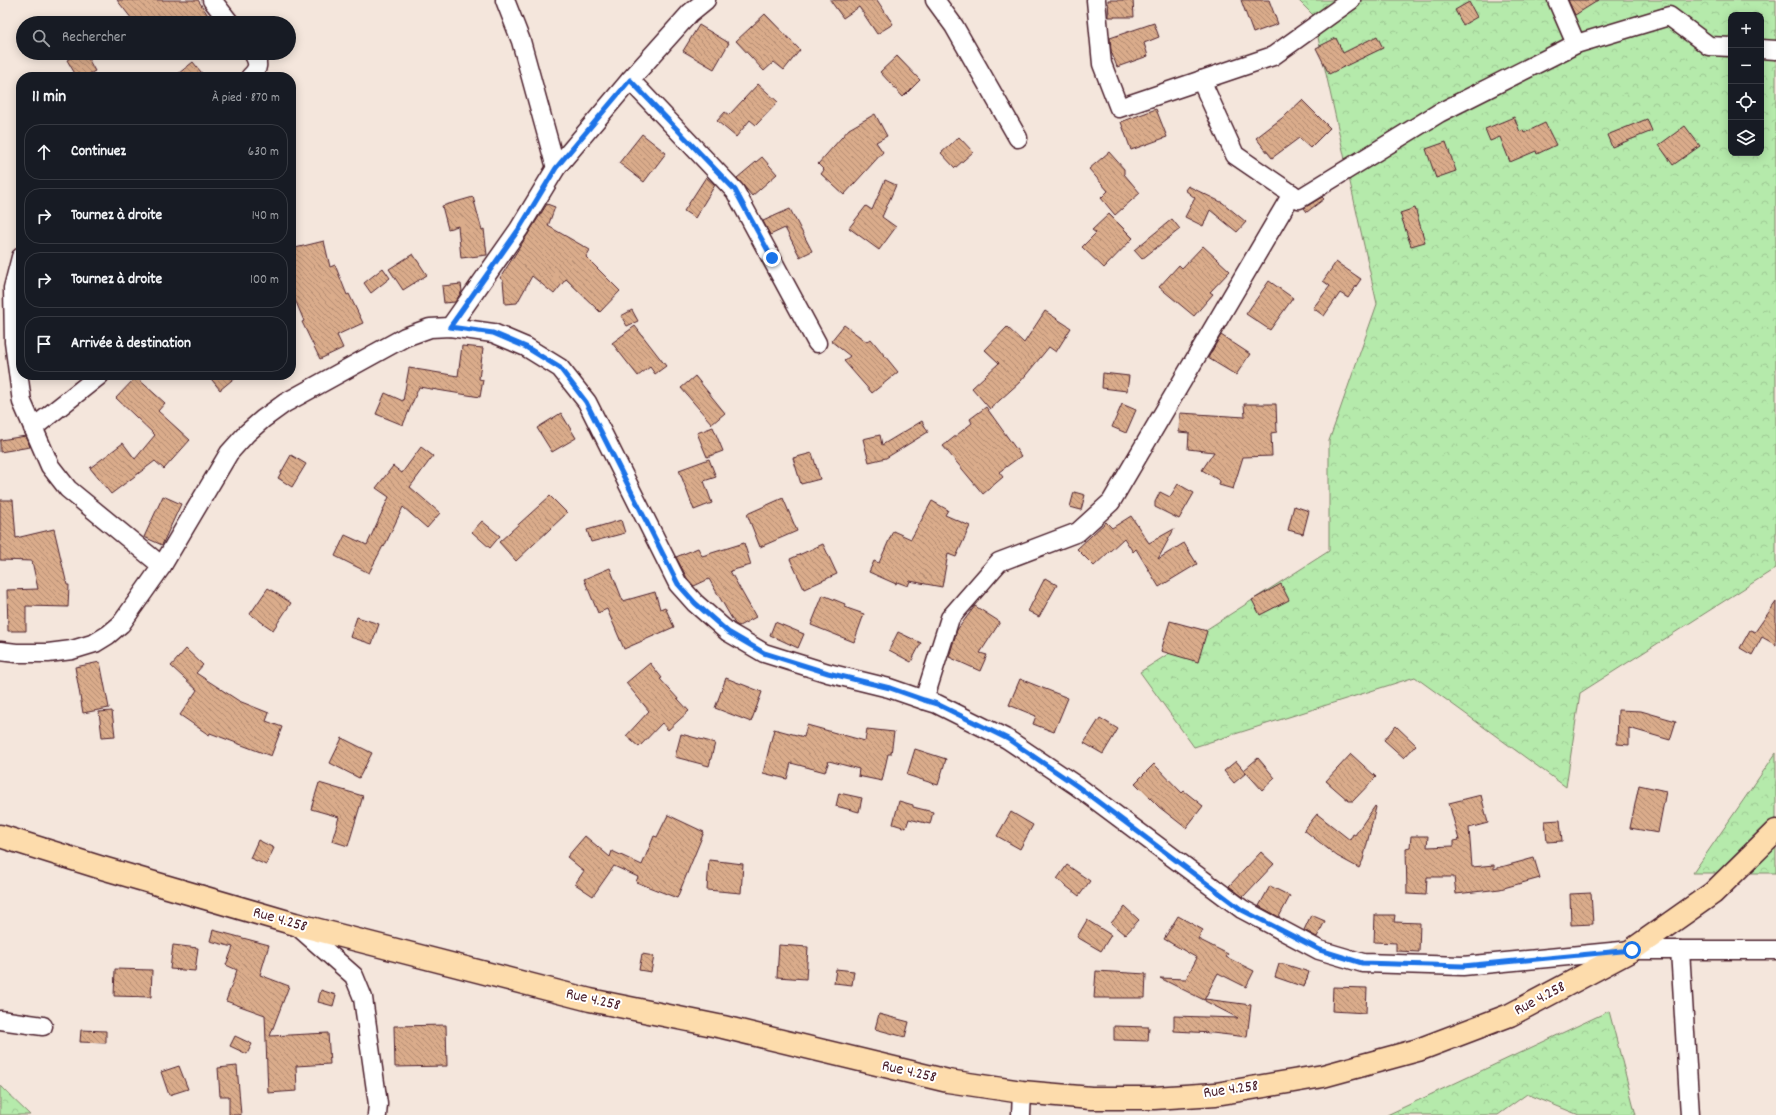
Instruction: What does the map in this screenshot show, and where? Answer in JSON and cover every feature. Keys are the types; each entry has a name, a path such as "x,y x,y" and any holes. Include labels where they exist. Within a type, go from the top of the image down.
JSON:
{"highway":[{"name":"Rue 4.258","path":"0,836 99,867 295,924 590,1000 723,1027 948,1081 1022,1092 1090,1098 1161,1097 1216,1094 1323,1076 1418,1050 1510,1015 1632,950 1713,893 1776,831"}],"street":[{"path":"212,0 225,16"},
{"path":"505,0 521,41 556,168"},
{"path":"450,327 519,229 556,168 630,80 690,13 706,0"},
{"path":"935,0 954,26 1018,138"},
{"path":"1096,0 1102,64 1119,108 1273,56 1351,0"},
{"path":"1557,0 1576,44"},
{"path":"1202,80 1235,155 1299,198 1439,113 1576,44 1670,16 1710,46 1728,47"},
{"path":"1764,49 1776,50"},
{"path":"256,60 256,72"},
{"path":"630,80 735,190 817,343"},
{"path":"924,700 950,618 999,562 1078,532 1111,502 1292,194"},
{"path":"16,276 13,288 14,342 16,357"},
{"path":"0,651 16,653 48,653 72,650 95,643 108,635 121,624 162,566 230,453 247,433 285,403 405,337 430,328 450,327 493,333 526,347 560,368 586,402 678,584 695,603 728,632 764,653 828,673 890,688 937,704 1008,739 1077,786 1242,910 1320,950 1362,963 1463,966 1632,950 1776,950"},
{"path":"19,380 22,402 50,466 68,489 162,566"},
{"path":"33,428 94,380"},
{"path":"295,924 354,976 363,998 382,1111"},
{"path":"1680,950 1690,1115"},
{"path":"0,1020 42,1026"},
{"path":"1021,1115 1022,1092"}],"green space":[{"path":"1298,0 1776,0 1776,568 1580,693 1566,787 1415,677 1194,747 1140,672 1329,551 1329,441 1377,304 1313,15"},
{"path":"1776,753 1776,873 1693,873"},
{"path":"1609,1011 1636,1115 1579,1115 1527,1094 1498,1115 1387,1115"},
{"path":"0,1086 30,1115 0,1115"}],"building":[{"path":"117,0 198,0 208,16 182,15 130,16"},
{"path":"830,0 877,0 893,24 877,34 859,7 843,18"},
{"path":"1108,0 1133,0 1134,17 1109,17"},
{"path":"1241,0 1269,0 1278,24 1253,33"},
{"path":"1568,0 1599,0 1575,15"},
{"path":"1469,2 1477,17 1463,25 1455,10"},
{"path":"765,14 800,50 784,70 774,62 764,71 736,41"},
{"path":"1154,23 1159,37 1144,43 1148,56 1117,67 1111,51 1110,38"},
{"path":"699,25 729,43 714,69 683,51"},
{"path":"1377,36 1383,48 1329,74 1316,48 1336,38 1343,53"},
{"path":"897,56 920,80 903,97 880,72"},
{"path":"67,60 89,60 95,71 93,72 74,72"},
{"path":"193,62 201,72 180,72"},
{"path":"758,84 778,102 756,125 750,120 736,137 717,121 725,112 729,115"},
{"path":"1302,100 1330,128 1310,148 1299,138 1272,158 1256,138 1286,115"},
{"path":"1156,109 1167,137 1131,150 1121,122"},
{"path":"875,114 887,136 876,142 883,152 844,195 821,174 824,170 818,164 849,129"},
{"path":"1514,117 1520,132 1523,130 1524,133 1545,123 1556,145 1537,154 1536,151 1510,162 1500,137 1490,141 1485,129"},
{"path":"1647,119 1652,131 1612,147 1607,135"},
{"path":"1685,126 1700,146 1673,165 1659,145"},
{"path":"642,134 666,153 644,182 619,163"},
{"path":"959,137 973,152 955,168 941,153"},
{"path":"1446,142 1456,171 1436,178 1426,149"},
{"path":"1109,152 1124,169 1124,174 1140,193 1115,215 1101,198 1108,191 1089,169"},
{"path":"762,157 777,174 752,196 737,178"},
{"path":"706,177 715,185 695,218 684,211"},
{"path":"885,180 896,185 882,217 896,227 879,250 849,228 866,206 872,210"},
{"path":"1188,186 1223,203 1246,222 1237,232 1210,210 1203,226 1185,217 1195,198 1185,190"},
{"path":"473,197 482,230 484,229 487,255 461,258 458,226 448,229 442,206"},
{"path":"1322,197 1324,199 1307,212 1304,208"},
{"path":"547,204 555,207 548,226 590,250 586,257 620,291 600,312 566,279 554,294 532,276 517,303 505,304 503,280 500,278"},
{"path":"1415,208 1425,242 1411,246 1400,213"},
{"path":"790,209 812,251 800,257 785,228 770,235 763,221"},
{"path":"1109,214 1133,238 1104,268 1082,247 1096,233 1092,230"},
{"path":"1172,219 1180,229 1142,259 1134,250"},
{"path":"324,241 330,267 335,265 347,295 349,294 363,323 337,335 343,348 320,359 302,322 304,321 296,302 296,248"},
{"path":"1203,246 1230,271 1210,292 1213,294 1194,316 1159,287 1179,265 1182,268"},
{"path":"413,254 427,275 403,290 389,269"},
{"path":"1336,262 1361,279 1348,298 1340,293 1324,316 1313,308 1330,286 1323,281"},
{"path":"383,268 390,278 371,293 364,283"},
{"path":"1269,281 1293,298 1270,330 1246,314"},
{"path":"461,284 462,291 455,302 444,303 442,286"},
{"path":"632,310 638,321 627,326 621,316"},
{"path":"1045,311 1071,328 1056,352 1049,347 1021,381 990,409 972,388 999,363 985,350 1007,327 1024,343"},
{"path":"844,325 867,342 871,339 898,372 872,393 844,361 850,356 831,341"},
{"path":"635,326 666,366 655,374 650,367 638,376 612,343"},
{"path":"1221,335 1250,354 1236,375 1208,358"},
{"path":"462,346 483,348 479,379 483,380 480,397 419,387 403,425 376,414 385,393 403,401 409,368 458,376"},
{"path":"1103,373 1129,376 1127,391 1102,388"},
{"path":"695,376 725,413 712,424 681,388"},
{"path":"133,380 139,380 165,403 158,411 190,440 164,469 155,461 111,494 90,468 123,443 135,459 155,435 116,398"},
{"path":"212,380 232,380 220,390"},
{"path":"1122,404 1136,410 1126,433 1112,427"},
{"path":"1244,404 1276,404 1277,432 1271,433 1272,456 1243,457 1233,489 1219,485 1220,481 1202,470 1214,452 1188,449 1189,433 1179,432 1180,413 1245,417"},
{"path":"986,407 1021,456 999,472 1003,477 983,494 943,446 972,423 970,419"},
{"path":"561,413 576,438 552,452 537,428"},
{"path":"922,421 928,432 886,458 869,462 863,439 880,435 882,445"},
{"path":"713,427 723,451 707,457 697,433"},
{"path":"26,436 30,447 0,452 0,440"},
{"path":"421,447 433,456 410,487 440,513 427,528 403,507 384,547 383,546 369,573 335,556 345,535 367,545 389,497 376,488 393,466 402,473"},
{"path":"812,453 820,479 801,484 793,458"},
{"path":"291,455 306,464 292,487 278,478"},
{"path":"709,459 716,477 704,481 712,503 694,510 679,470"},
{"path":"1178,484 1194,493 1179,519 1155,507 1155,502 1160,492 1170,497"},
{"path":"1074,492 1085,495 1081,510 1070,507"},
{"path":"163,496 181,504 162,545 144,537"},
{"path":"550,496 567,513 516,561 499,542"},
{"path":"783,498 797,531 760,547 747,514"},
{"path":"0,500 13,500 16,538 54,529 67,585 69,585 68,607 26,606 26,631 8,631 7,590 38,589 32,561 0,560"},
{"path":"932,501 948,510 945,515 970,526 956,557 948,554 942,587 910,581 908,586 897,582 896,584 869,572 874,561 879,563 893,531 911,539"},
{"path":"1294,506 1309,511 1303,534 1288,530"},
{"path":"1131,516 1149,543 1174,529 1158,559 1184,543 1197,564 1159,587 1136,549 1133,552 1124,538 1094,566 1077,549 1106,522 1112,528"},
{"path":"621,520 625,533 591,542 587,530"},
{"path":"482,521 500,536 490,548 472,532"},
{"path":"744,543 751,565 730,571 756,617 739,626 735,624 709,579 694,586 687,578 676,557 698,548 702,556"},
{"path":"823,544 837,574 804,589 790,559"},
{"path":"610,568 623,601 655,592 660,609 665,607 674,627 624,649 607,609 598,613 584,579"},
{"path":"1045,578 1057,585 1039,617 1028,611"},
{"path":"1281,584 1289,600 1260,615 1252,600"},
{"path":"268,588 291,603 273,630 250,614"},
{"path":"823,595 845,604 844,607 864,614 854,642 811,625"},
{"path":"1776,602 1776,645 1762,637 1752,655 1740,648 1750,630 1755,632"},
{"path":"975,606 1000,622 980,653 987,655 980,671 949,657 957,630"},
{"path":"357,617 379,624 372,644 350,637"},
{"path":"1170,621 1207,631 1198,662 1161,651"},
{"path":"775,622 804,634 798,648 770,635"},
{"path":"898,632 921,643 911,662 889,650"},
{"path":"186,649 203,665 196,673 239,701 269,713 266,721 282,727 271,756 210,733 209,735 180,715 197,690 171,666"},
{"path":"100,662 109,708 83,713 75,667"},
{"path":"650,663 662,678 660,679 689,711 668,730 662,723 639,747 626,736 649,711 626,683"},
{"path":"726,678 762,692 751,722 715,708"},
{"path":"1020,679 1068,698 1054,732 1033,724 1036,716 1009,705"},
{"path":"1618,710 1641,711 1676,721 1670,740 1629,728 1629,745 1617,744"},
{"path":"112,711 115,736 102,737 99,712"},
{"path":"1100,718 1118,729 1103,754 1084,743"},
{"path":"807,725 865,741 867,729 894,732 891,754 888,754 882,781 858,776 859,769 829,761 825,772 791,763 787,779 763,773 774,729 804,737"},
{"path":"1396,726 1416,745 1404,758 1384,740"},
{"path":"681,734 715,743 709,766 675,757"},
{"path":"342,738 372,753 359,778 330,763"},
{"path":"915,749 946,759 938,785 907,775"},
{"path":"1351,754 1376,777 1353,801 1349,801 1326,781"},
{"path":"1258,758 1275,778 1262,790 1244,770"},
{"path":"1236,761 1246,773 1234,783 1224,771"},
{"path":"1154,764 1182,793 1184,791 1203,806 1186,828 1159,807 1135,783"},
{"path":"319,783 363,796 348,846 332,841 339,817 311,809"},
{"path":"1639,785 1666,791 1658,833 1630,828"},
{"path":"839,793 862,798 859,812 836,806"},
{"path":"1481,795 1488,823 1469,828 1472,867 1494,865 1494,869 1534,858 1540,878 1500,889 1456,894 1454,877 1427,877 1426,895 1407,894 1406,848 1410,847 1411,836 1428,836 1427,847 1454,846 1454,841 1459,840 1449,803"},
{"path":"899,801 913,805 913,807 933,812 930,824 909,819 906,828 893,824"},
{"path":"1375,806 1363,860 1359,868 1337,856 1304,830 1317,814 1350,840"},
{"path":"1011,812 1033,825 1020,849 997,836"},
{"path":"668,815 704,832 677,898 636,882 638,877 614,866 593,896 575,884 584,871 567,857 585,836 610,857 612,851 642,865 654,836 657,837"},
{"path":"1560,820 1562,841 1547,842 1545,821"},
{"path":"258,840 274,848 266,865 250,858"},
{"path":"1261,852 1274,864 1243,897 1229,886"},
{"path":"709,860 743,864 741,893 707,890"},
{"path":"1067,865 1090,881 1079,896 1057,879"},
{"path":"1270,886 1290,896 1279,917 1259,906"},
{"path":"1591,893 1593,924 1571,925 1570,894"},
{"path":"1125,907 1139,920 1125,935 1111,923"},
{"path":"1311,915 1325,921 1317,937 1304,930"},
{"path":"1375,915 1395,915 1394,922 1420,923 1419,952 1396,951 1396,943 1374,942"},
{"path":"1178,916 1203,930 1198,939 1228,954 1226,957 1254,971 1246,987 1218,973 1204,1000 1160,978 1186,979 1197,958 1164,939"},
{"path":"1087,920 1111,935 1101,951 1077,937"},
{"path":"213,930 269,945 260,975 289,986 270,1036 328,1033 330,1064 296,1066 297,1091 268,1093 265,1015 226,1001 237,970 226,965 233,947 210,941"},
{"path":"173,945 198,948 195,971 170,969"},
{"path":"779,945 808,947 806,979 777,977"},
{"path":"642,954 654,956 651,972 639,970"},
{"path":"1279,964 1284,964 1309,972 1304,987 1275,977"},
{"path":"115,969 152,970 151,997 114,996"},
{"path":"836,969 854,971 852,985 834,983"},
{"path":"1096,971 1146,974 1145,998 1094,998"},
{"path":"1333,987 1367,988 1366,1013 1332,1011"},
{"path":"321,990 336,995 333,1006 318,1002"},
{"path":"1205,999 1251,1005 1247,1037 1174,1031 1174,1016 1238,1018 1205,1001"},
{"path":"879,1014 909,1022 905,1037 875,1029"},
{"path":"446,1025 447,1066 395,1067 394,1026"},
{"path":"1114,1026 1149,1027 1148,1041 1114,1040"},
{"path":"81,1030 106,1031 106,1043 80,1042"},
{"path":"235,1036 252,1044 247,1054 230,1046"},
{"path":"179,1066 188,1089 169,1095 161,1072"},
{"path":"237,1066 241,1115 229,1115 229,1096 220,1096 218,1068"}],"route":[{"path":"772,258 735,190 630,80 556,168 519,229 450,327 493,333 526,347 560,368 586,402 678,584 695,603 728,632 764,653 828,673 890,688 937,704 1008,739 1077,786 1242,910 1320,950 1362,963 1463,966 1632,950"}]}
